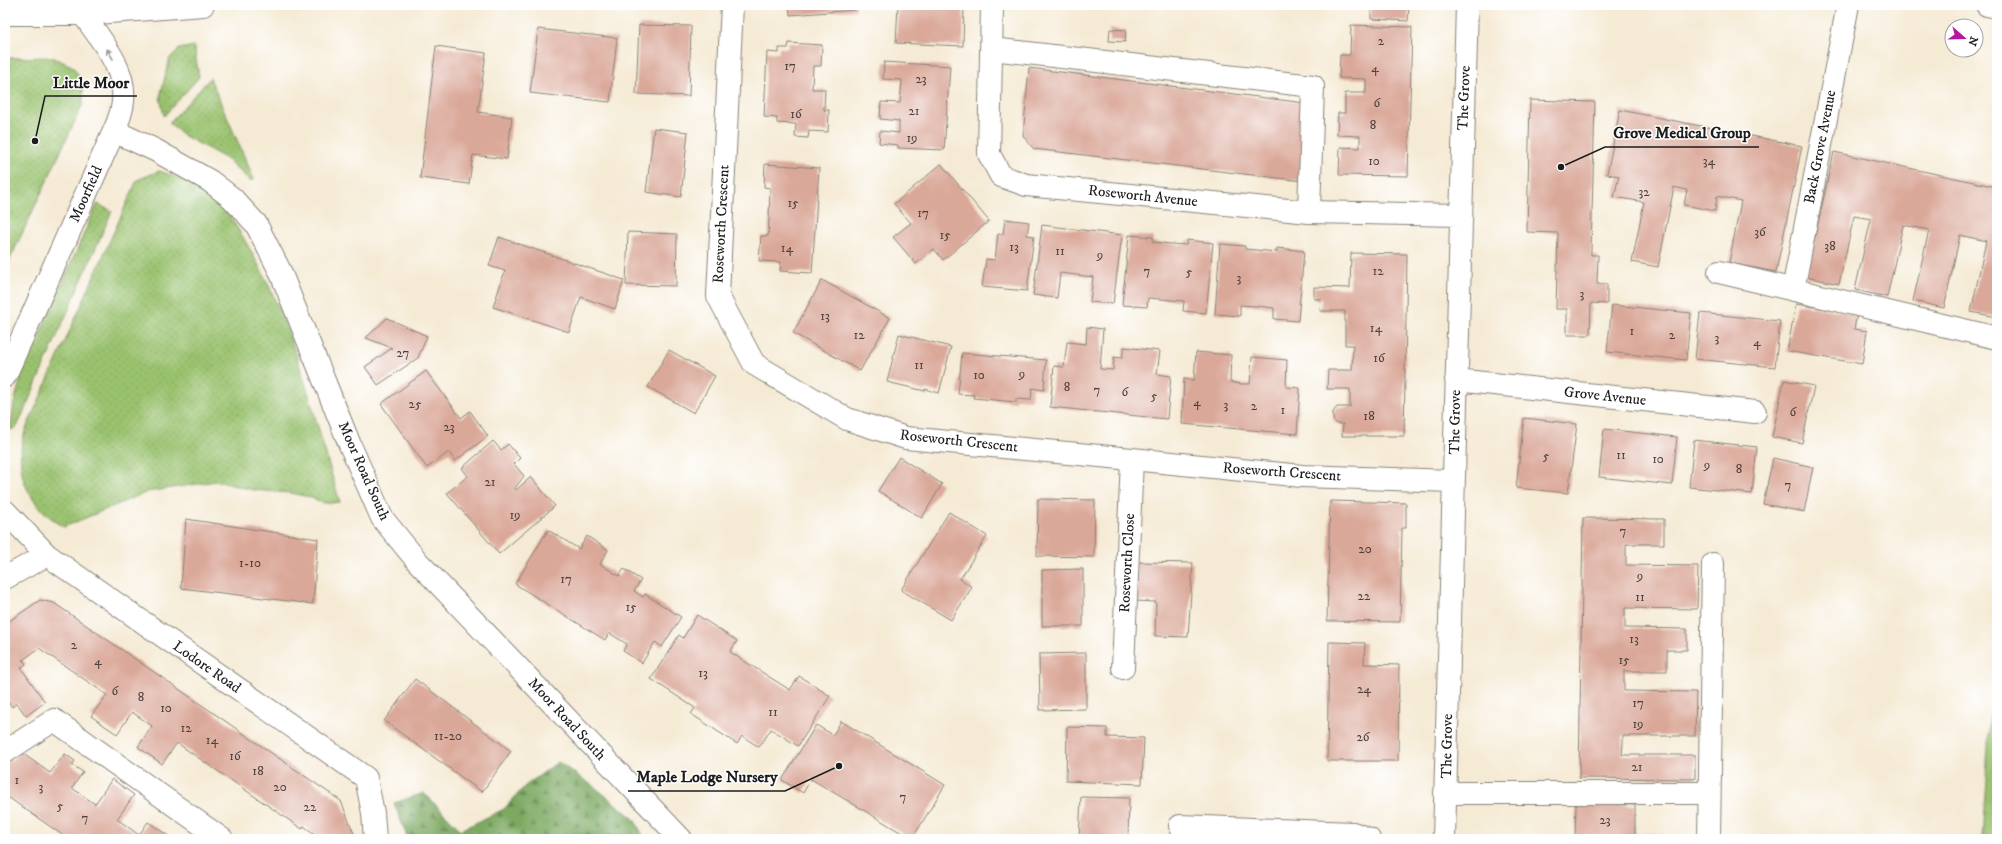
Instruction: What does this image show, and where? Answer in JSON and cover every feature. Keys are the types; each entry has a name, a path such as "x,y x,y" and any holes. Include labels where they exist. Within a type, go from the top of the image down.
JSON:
{"street":[{"path":"5,14 83,14 203,5"},
{"name":"Roseworth Crescent","path":"732,5 718,296 754,364 847,419 906,438 1302,476 1453,480"},
{"name":"Roseworth Avenue","path":"992,5 989,154 1001,176 1026,184 1309,212 1460,215"},
{"name":"The Grove","path":"1444,839 1460,215 1467,5"},
{"name":"Back Grove Avenue","path":"1793,290 1848,5"},
{"path":"1987,5 1997,7"},
{"name":"Moorfield","path":"5,376 114,131 123,102 121,79 114,61 83,14"},
{"path":"992,49 1313,86 1309,212"},
{"name":"Moor Road South","path":"114,131 155,150 210,181 232,198 256,224 280,271 350,445 382,518 418,562 681,839"},
{"path":"1719,272 1997,338"},
{"name":"Grove Avenue","path":"1456,380 1755,412"},
{"name":"Roseworth Close","path":"1123,668 1132,459"},
{"name":"Lodore Road","path":"5,511 48,555 366,778 374,813 375,839"},
{"path":"5,578 48,555"},
{"path":"1709,839 1708,793 1713,564"},
{"path":"5,752 54,720 222,839"},
{"path":"1445,794 1708,793"},
{"path":"1180,826 1353,833 1369,839"}],"green space":[{"path":"194,46 199,77 164,116 160,97 170,58 179,49"},
{"path":"52,57 72,66 83,82 83,104 5,270 5,58"},
{"path":"210,78 254,179 250,181 227,159 183,135 169,123"},
{"path":"159,171 187,181 211,197 225,211 234,223 257,262 271,291 294,350 340,502 323,503 314,498 290,493 253,490 216,481 147,492 64,527 41,509 32,498 22,474 21,446 25,431 137,180"},
{"path":"97,204 112,211 17,427 10,430 14,403 22,374"},
{"path":"1997,676 1997,839 1982,839 1990,716"},
{"path":"558,762 596,788 634,819 645,839 408,839 394,803 424,793 461,830 504,809 525,786"}],"building":[{"path":"789,5 856,5 856,10 790,15"},
{"path":"898,5 964,5 963,46 896,43"},
{"path":"1371,5 1409,5 1408,21 1371,19"},
{"path":"639,25 691,26 689,96 636,94"},
{"path":"1351,25 1412,27 1408,176 1339,175 1340,147 1360,148 1360,136 1337,135 1338,113 1345,113 1345,93 1366,93 1366,79 1339,78 1340,55 1350,55"},
{"path":"538,29 617,38 610,102 530,93"},
{"path":"1110,29 1126,30 1125,42 1109,41"},
{"path":"789,43 822,45 821,66 813,66 812,89 825,89 824,110 829,110 828,132 809,131 808,138 795,137 796,124 777,123 777,118 764,117 767,52 779,53 779,48 788,48"},
{"path":"436,46 486,53 478,112 512,117 507,159 473,155 469,184 420,178"},
{"path":"884,62 950,66 944,150 898,148 898,145 879,143 880,131 899,133 899,121 880,119 881,102 900,103 902,80 883,79"},
{"path":"1029,68 1305,103 1303,181 1034,149 1023,136"},
{"path":"1530,100 1595,102 1591,255 1598,255 1597,284 1607,284 1607,304 1591,303 1590,335 1567,335 1567,309 1556,309 1558,233 1527,232"},
{"path":"1620,110 1802,146 1776,272 1729,263 1741,201 1717,196 1715,211 1684,205 1687,190 1674,187 1658,267 1632,262 1644,202 1614,197 1619,176 1607,174"},
{"path":"654,128 688,132 681,197 646,192"},
{"path":"1834,152 1997,187 1997,317 1971,312 1986,241 1960,235 1944,308 1913,301 1929,230 1903,225 1887,297 1855,290 1871,219 1854,216 1839,284 1806,277"},
{"path":"765,164 819,168 812,273 780,271 781,262 759,261 761,236 768,236 770,188 764,187"},
{"path":"941,164 989,221 943,260 934,249 916,264 893,237 911,223 894,204"},
{"path":"1005,219 1029,222 1027,235 1034,236 1027,291 982,287 986,259 995,260 998,234 1003,234"},
{"path":"1042,225 1122,235 1113,304 1090,302 1093,277 1060,273 1057,298 1033,295"},
{"path":"628,232 677,234 676,286 626,285"},
{"path":"1129,235 1153,237 1153,242 1171,244 1186,245 1187,240 1213,243 1206,313 1183,311 1184,301 1148,298 1147,307 1122,305"},
{"path":"499,237 624,280 615,309 581,297 569,332 493,307 505,271 489,266"},
{"path":"1220,244 1245,246 1245,249 1277,252 1277,248 1304,251 1298,321 1274,319 1274,308 1257,306 1240,305 1240,316 1215,314"},
{"path":"1351,253 1407,254 1404,436 1342,436 1343,424 1337,424 1333,420 1333,412 1337,407 1350,407 1350,389 1327,389 1328,370 1352,370 1353,345 1345,345 1345,311 1320,311 1321,299 1314,299 1314,287 1350,288"},
{"path":"822,280 890,318 860,371 793,333"},
{"path":"1796,304 1857,314 1854,329 1867,331 1862,364 1787,351"},
{"path":"1612,305 1691,313 1686,360 1607,352"},
{"path":"1700,313 1780,321 1775,367 1695,359"},
{"path":"387,318 427,336 418,358 378,385 365,367 392,348 366,338"},
{"path":"1087,327 1103,329 1100,369 1113,370 1114,357 1122,358 1124,347 1160,351 1157,374 1171,376 1167,419 1050,407 1054,366 1064,367 1067,342 1086,344"},
{"path":"899,334 951,347 939,393 887,382"},
{"path":"669,350 715,376 694,413 648,387"},
{"path":"1196,352 1231,355 1230,382 1241,384 1250,384 1252,357 1287,360 1286,387 1300,388 1297,434 1182,424 1184,379 1194,380"},
{"path":"962,353 1046,360 1044,390 1032,388 1031,400 1016,399 1016,402 973,398 974,395 958,394"},
{"path":"426,371 461,418 470,411 488,436 455,461 449,452 427,468 381,404"},
{"path":"1784,380 1814,386 1802,443 1772,437"},
{"path":"1524,418 1577,424 1568,493 1516,488"},
{"path":"1604,429 1677,437 1672,485 1599,477"},
{"path":"1694,440 1757,447 1752,494 1689,487"},
{"path":"493,441 501,450 508,444 520,458 514,464 524,476 515,488 516,490 531,477 555,506 499,554 447,493 468,476 462,468"},
{"path":"899,457 942,484 922,518 878,491"},
{"path":"1773,458 1813,467 1804,512 1763,504"},
{"path":"1038,499 1095,500 1094,557 1037,556"},
{"path":"1330,501 1406,503 1406,528 1402,528 1400,622 1327,621"},
{"path":"949,512 987,536 960,579 972,587 951,620 901,590"},
{"path":"1583,518 1664,519 1664,544 1626,544 1626,565 1698,566 1697,609 1625,608 1625,628 1687,629 1687,650 1667,650 1667,671 1624,671 1624,691 1696,692 1695,736 1623,736 1622,755 1695,755 1695,779 1579,778"},
{"path":"186,519 318,539 313,604 181,588"},
{"path":"548,530 579,549 587,536 608,550 600,564 619,576 624,569 641,580 634,591 643,597 645,594 681,617 662,647 655,642 642,663 623,651 627,644 609,633 605,640 515,584"},
{"path":"1136,562 1193,563 1188,637 1155,636 1156,602 1135,601"},
{"path":"1083,569 1083,626 1042,626 1042,570"},
{"path":"40,600 54,603 341,801 356,839 313,839 313,833 304,826 302,829 177,743 162,764 138,747 152,726 132,712 117,734 105,726 91,716 107,695 39,648 23,660 26,664 21,668 45,702 26,716 17,703 12,707 5,697 5,624"},
{"path":"697,615 737,641 730,652 790,690 799,676 830,696 798,746 771,729 759,747 742,736 737,744 691,714 695,708 651,679 679,635 683,638"},
{"path":"1329,642 1365,643 1364,664 1399,665 1398,761 1327,761"},
{"path":"1086,653 1086,709 1040,710 1039,654"},
{"path":"415,679 511,751 482,792 384,721"},
{"path":"841,721 945,785 912,839 811,779 803,793 782,780 816,725 833,735"},
{"path":"1067,727 1107,728 1107,737 1144,738 1142,784 1066,781"},
{"path":"22,753 50,773 65,754 75,761 72,765 83,772 72,788 95,804 112,779 134,795 117,819 139,835 148,822 173,839 68,839 5,795 5,764"},
{"path":"1081,797 1129,798 1128,839 1079,839"},
{"path":"1576,804 1635,805 1635,836 1698,837 1698,839 1575,839"}],"place":[{"name":"Little Moor","path":"35,141"},
{"name":"Grove Medical Group","path":"1561,167"},
{"name":"Maple Lodge Nursery","path":"839,766"}]}
